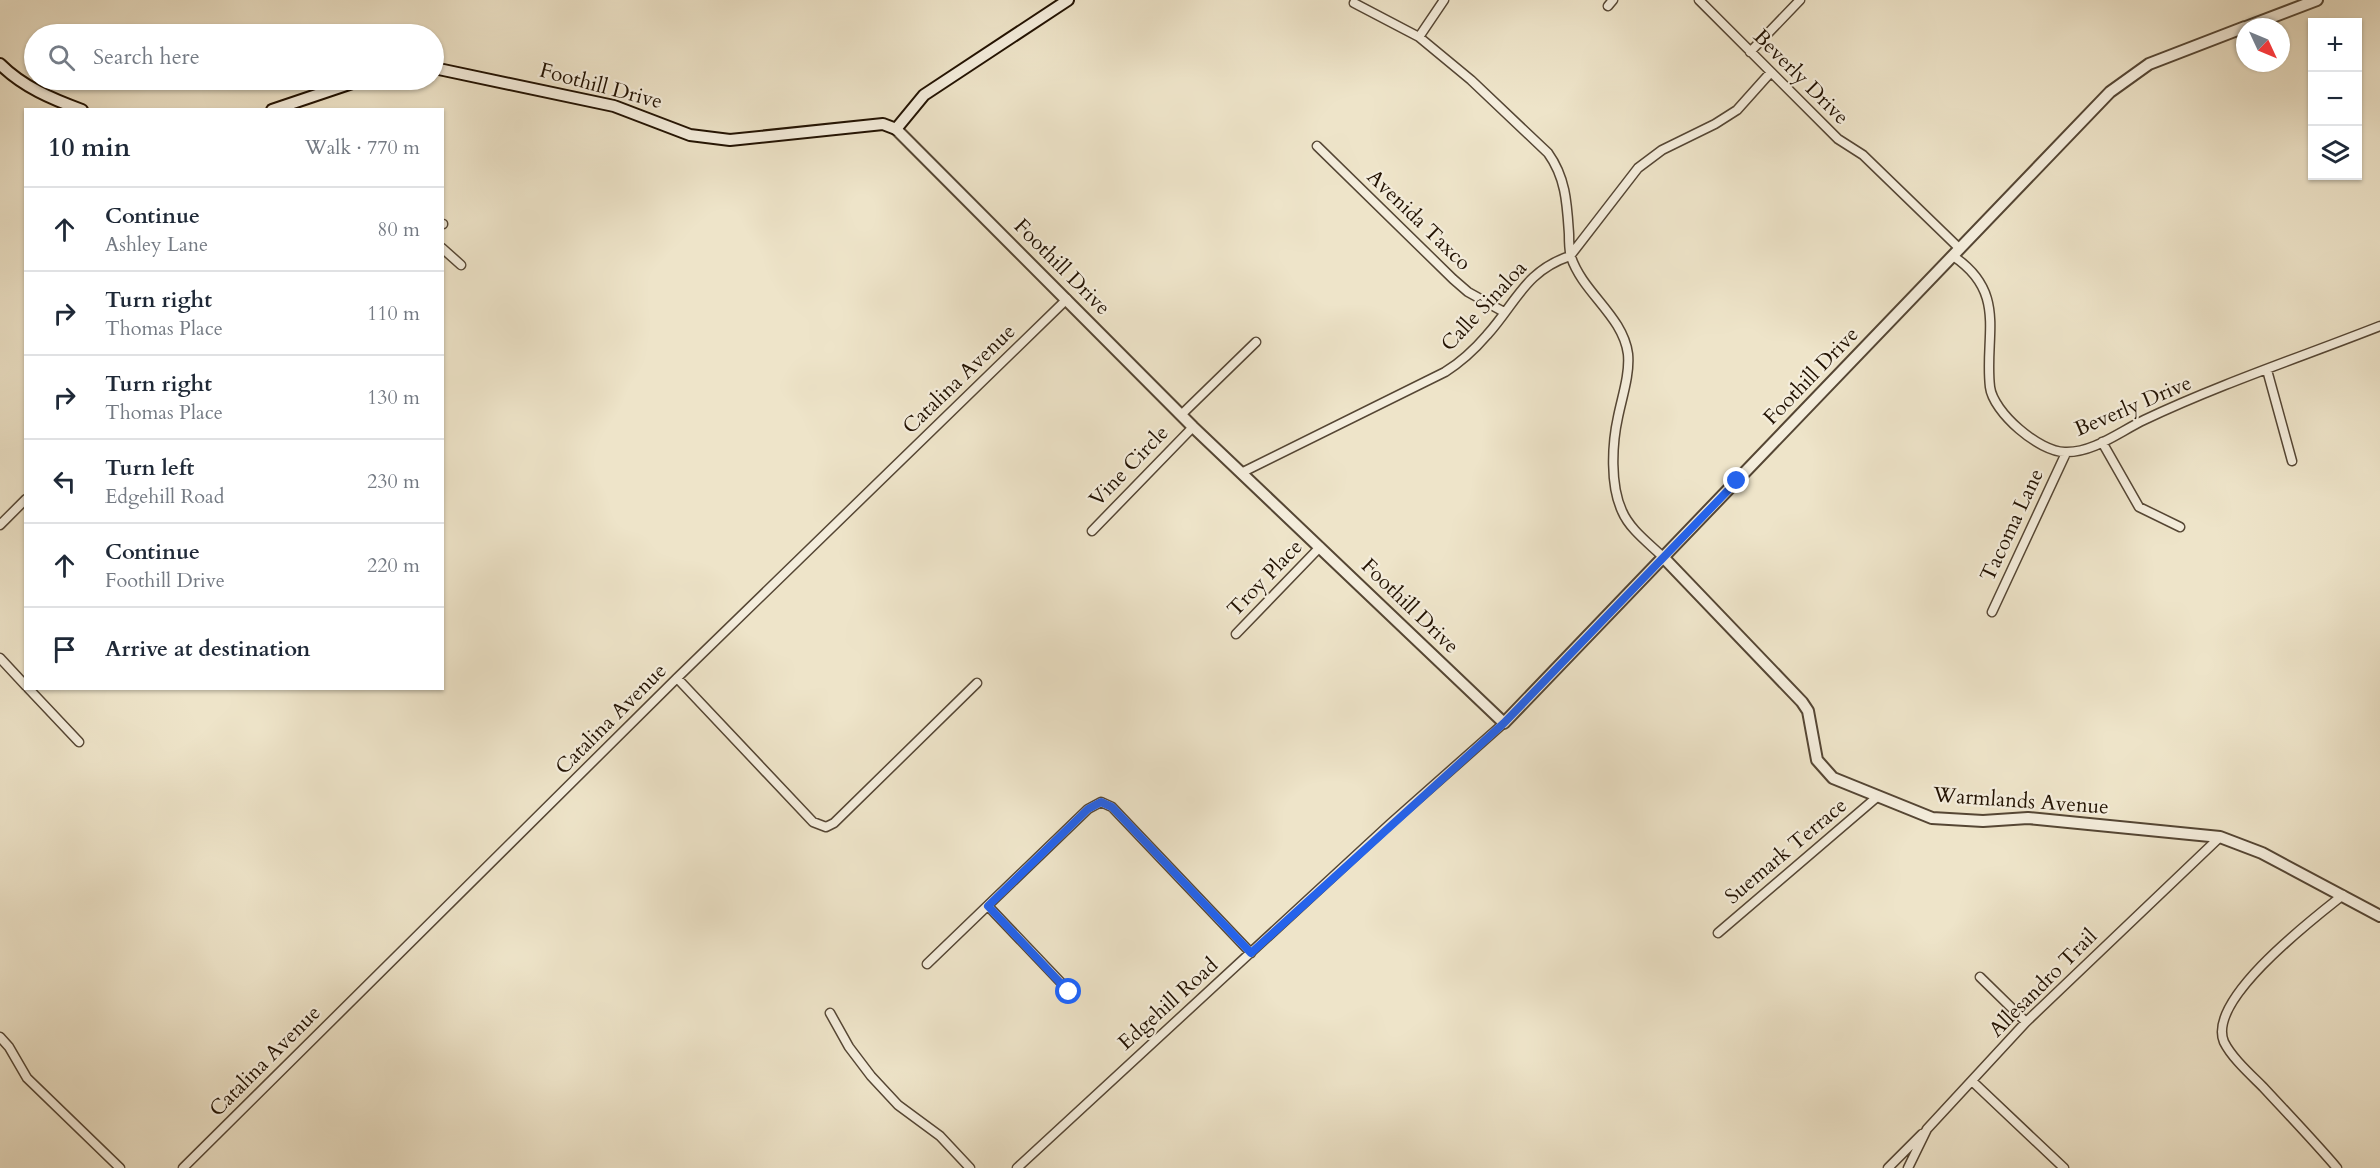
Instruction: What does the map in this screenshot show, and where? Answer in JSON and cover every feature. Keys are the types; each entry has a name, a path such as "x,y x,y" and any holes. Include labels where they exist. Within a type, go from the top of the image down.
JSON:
{"street":[{"path":"896,129 924,95 1068,0"},
{"path":"1419,37 1444,0"},
{"name":"Beverly Drive","path":"1698,0 1838,139 1863,155 1957,252 1977,279 1990,303 1990,388 1997,407 2028,436 2055,451 2066,453 2102,442 2144,420 2380,326"},
{"path":"1750,52 1800,0"},
{"name":"Foothill Drive","path":"2270,18 2317,0"},
{"name":"Warmlands Avenue","path":"1354,3 1419,37 1471,80 1548,153 1555,163 1565,189 1570,256 1593,296 1623,335 1628,356 1626,382 1617,423 1616,492 1622,512 1630,525 1802,702 1808,711 1817,759 1833,778 1932,818 1983,820 2028,818 2220,837 2262,852 2380,916"},
{"name":"Foothill Drive","path":"444,70 614,106 690,135 730,140 883,124 896,129 1193,427 1504,723 2110,92 2149,64 2236,31"},
{"path":"0,64 14,78 24,84"},
{"name":"Calle Sinaloa","path":"1241,473 1445,372 1460,362 1488,334 1532,277 1570,256 1638,168 1662,150 1715,124 1737,110 1771,72"},
{"path":"36,90 77,108"},
{"path":"279,108 332,90"},
{"name":"Avenida Taxco","path":"1317,146 1453,279 1468,292 1504,312"},
{"path":"444,251 460,265"},
{"name":"Catalina Avenue","path":"183,1168 677,678 1067,299"},
{"path":"1181,414 1256,342"},
{"path":"2267,370 2292,460"},
{"name":"Vine Circle","path":"1092,531 1193,427"},
{"path":"2102,442 2139,507 2180,527"},
{"name":"Tacoma Lane","path":"1992,612 2066,453"},
{"path":"0,525 24,501"},
{"name":"Troy Place","path":"1236,634 1320,547"},
{"path":"0,658 24,684"},
{"path":"677,678 813,822 826,827 834,824 977,683"},
{"path":"30,690 79,742"},
{"name":"Edgehill Road","path":"1017,1168 1504,723"},
{"name":"Suemark Terrace","path":"1719,933 1877,797"},
{"path":"927,964 1088,809 1101,802 1112,807 1251,953"},
{"name":"Allesandro Trail","path":"1908,1168 1927,1129 2026,1022 2220,837"},
{"path":"2337,1168 2243,1067 2224,1041 2222,1028 2225,1014 2238,993 2260,968 2305,926 2343,895"},
{"path":"988,906 1069,992"},
{"path":"1980,977 2026,1022"},
{"path":"830,1013 849,1047 871,1076 898,1105 940,1136 970,1168"},
{"path":"0,1037 9,1047 27,1078 120,1168"},
{"path":"1972,1081 2064,1168"},
{"path":"1888,1168 1927,1129"}],"route":[{"path":"1069,992 988,906 1088,809 1101,802 1112,807 1251,953 1504,723 1737,481"}]}
